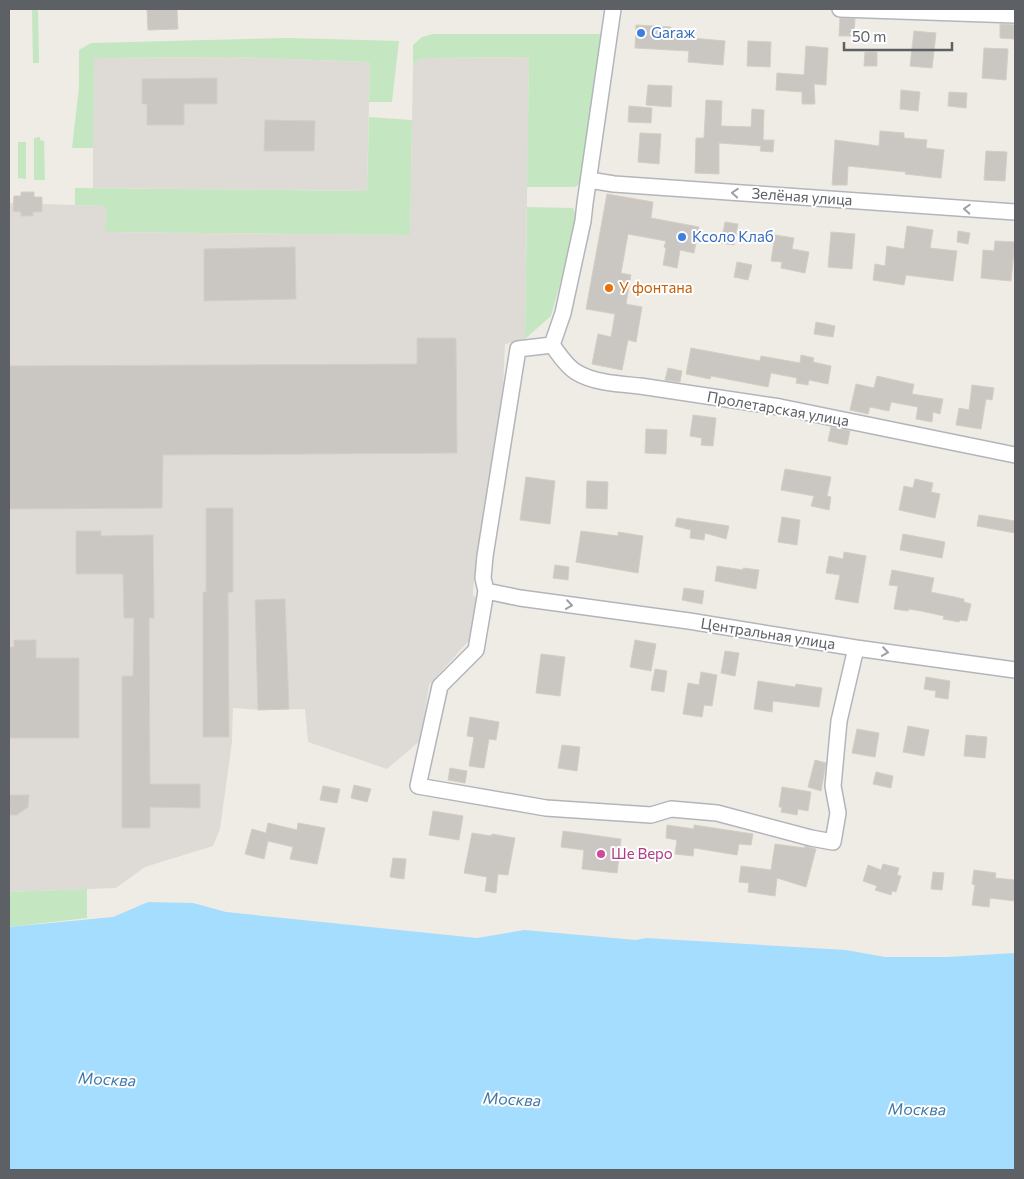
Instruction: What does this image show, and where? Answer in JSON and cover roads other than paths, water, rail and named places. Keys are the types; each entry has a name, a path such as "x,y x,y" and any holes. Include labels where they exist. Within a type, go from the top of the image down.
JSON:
{"street":[{"path":"614,9 584,222 563,314 552,345 518,349 485,556 483,578 486,591 476,650 440,686 418,786 546,808 650,815 671,809 717,813 833,842 838,813 833,786 839,720 856,648"},
{"path":"840,9 1015,15"},
{"name":"Зелёная улица","path":"589,180 614,184 1015,212"},
{"name":"Пролетарская улица","path":"552,345 564,362 575,371 592,379 780,407 1015,455"},
{"name":"Центральная улица","path":"486,591 520,598 689,621 856,648 1015,670"}],"water":[{"name":"Москва","path":"148,902 193,903 226,912 477,938 524,930 636,940 646,938 846,950 885,957 947,957 1015,953 1015,1170 9,1170 9,927 113,917"}],"place":[{"name":"Garaж","path":"641,33"},
{"name":"Ксоло Клаб","path":"682,237"},
{"name":"У фонтана","path":"609,288"},
{"name":"Ше Веро","path":"601,854"}]}
